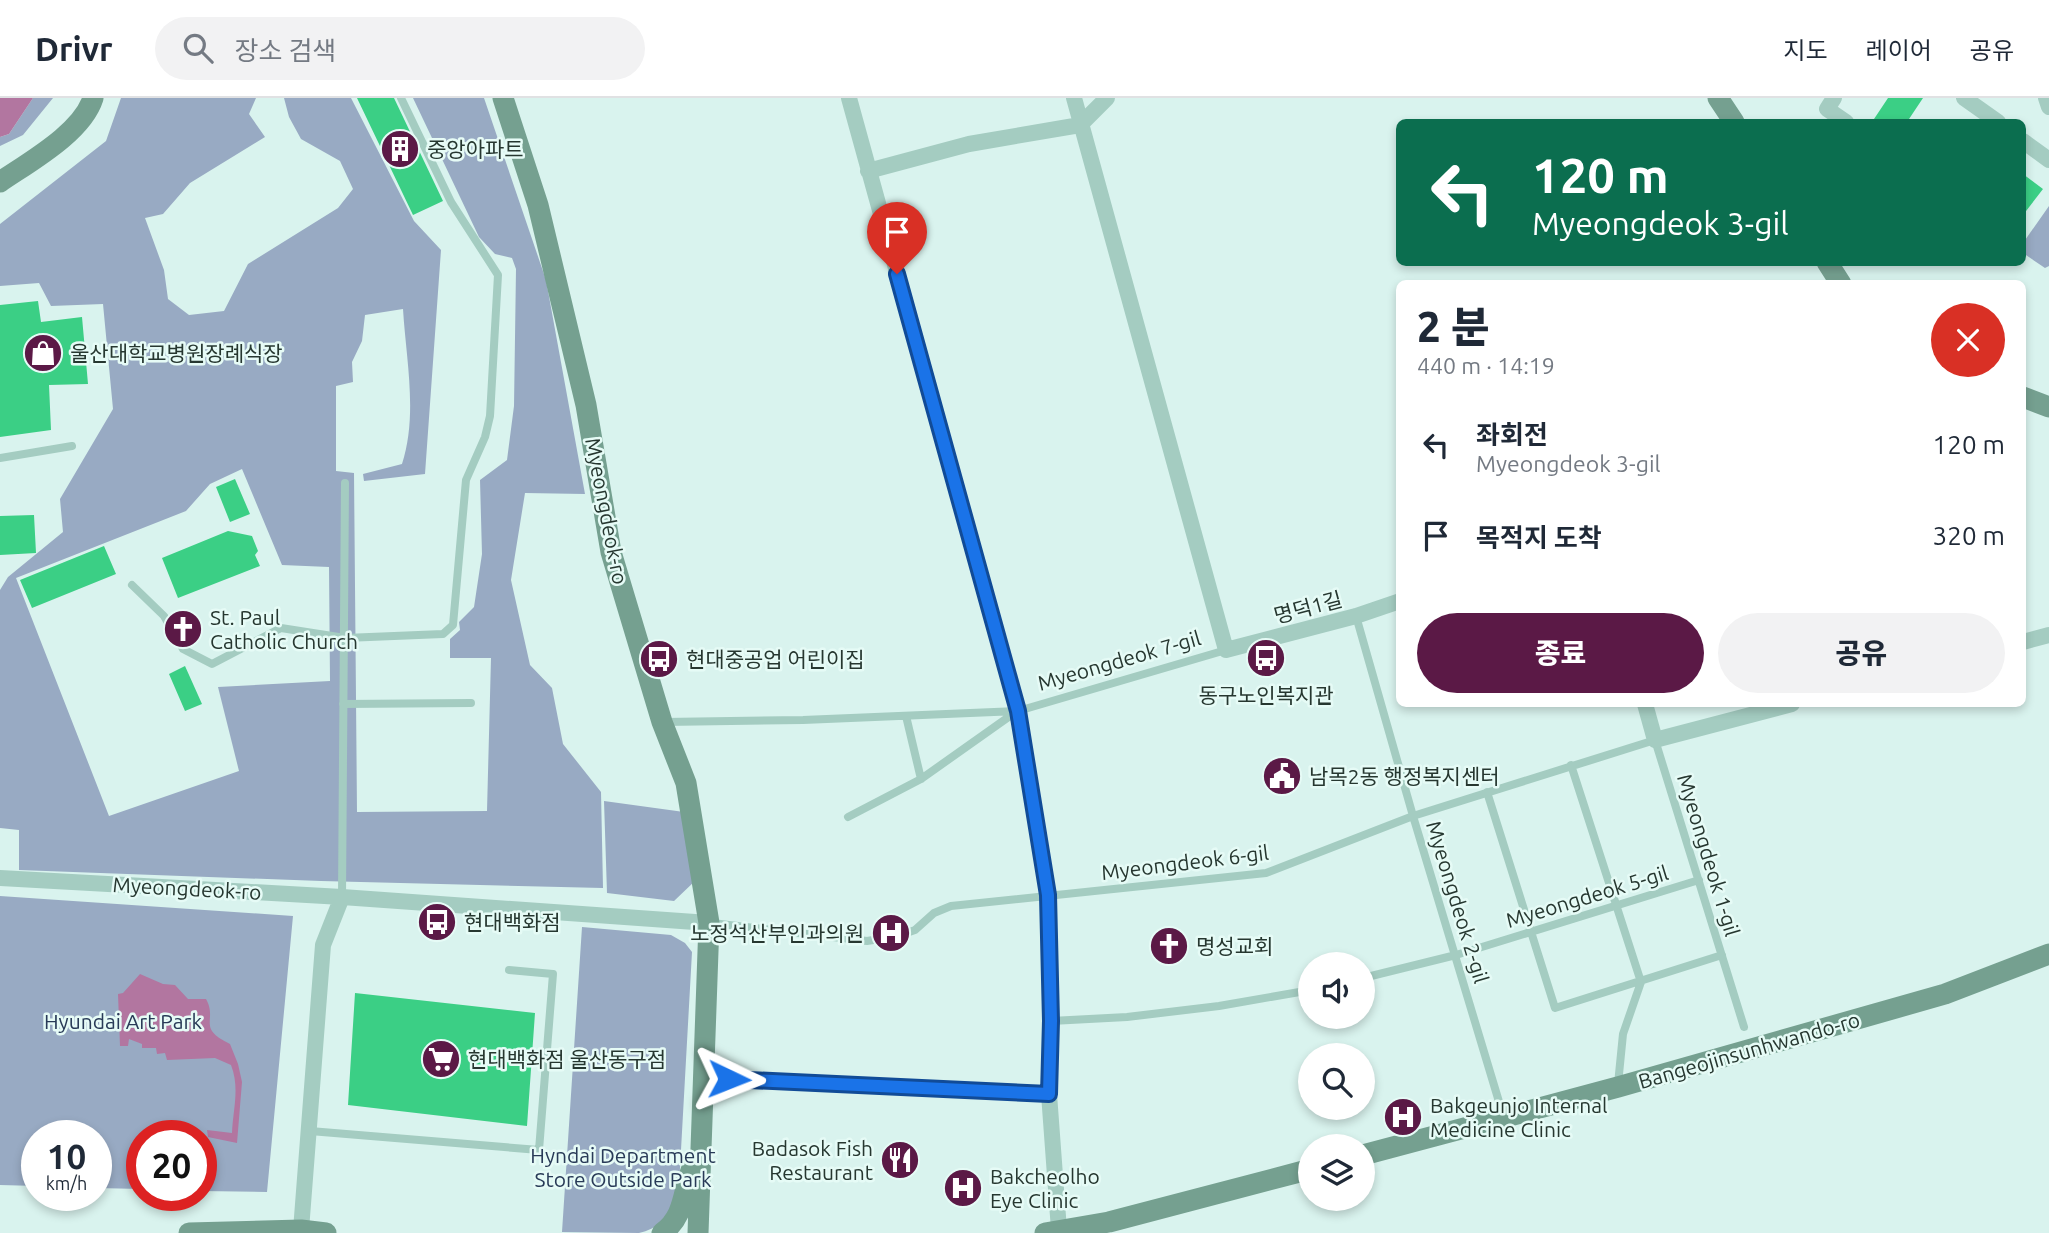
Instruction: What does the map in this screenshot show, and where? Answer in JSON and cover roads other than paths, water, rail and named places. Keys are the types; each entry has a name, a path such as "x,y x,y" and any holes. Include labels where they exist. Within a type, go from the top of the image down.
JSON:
{"street":[{"path":"0,182 59,142 90,108 93,98"},
{"name":"Myeongdeok-ro","path":"503,98 538,205 586,405 611,552 662,722 686,783 709,923 698,1233"},
{"path":"849,98 1018,711 1048,895 1052,1232 1108,1222 1298,1172"},
{"name":"Myeongdeok 7-gil","path":"1074,98 1226,650"},
{"path":"868,171 969,145 1080,125 1107,98"},
{"path":"1718,98 1732,119"},
{"path":"1834,98 1827,109 1842,119"},
{"path":"1964,98 1994,119"},
{"path":"2046,98 2049,107"},
{"path":"2026,143 2049,160"},
{"path":"2026,398 2049,407"},
{"name":"명덕1길","path":"1226,650 1356,616 1396,602"},
{"path":"2026,641 2049,635"},
{"path":"1646,707 1655,740 1781,707"},
{"name":"Myeongdeok-ro","path":"0,877 342,897 709,923"},
{"path":"301,1230 323,945 342,897"},
{"name":"Bangeojinsunhwando-ro","path":"1375,1153 1945,994 2049,954"},
{"path":"662,1233 681,1211 690,1172 703,1146"},
{"path":"189,1233 301,1230 326,1233"}],"lane":[{"path":"132,585 164,616 183,649 212,664 281,628 345,638 443,634 453,625 466,480 485,438 490,416 498,275 451,202 401,98"},
{"path":"0,458 72,446"},
{"path":"342,897 345,483"},
{"name":"Myeongdeok 2-gil","path":"1356,616 1504,1118"},
{"name":"Myeongdeok 7-gil","path":"662,722 1018,711 1226,650"},
{"path":"343,704 471,703"},
{"path":"848,817 921,779 1018,711"},
{"path":"906,716 921,779"},
{"name":"Myeongdeok 6-gil","path":"709,923 867,941 915,930 934,914 951,906 1266,873 1413,816 1655,740"},
{"name":"Myeongdeok 1-gil","path":"1530,931 1555,1007 1722,955 1655,740"},
{"path":"1572,765 1640,982 1623,1034 1618,1087"},
{"path":"1487,792 1530,931"},
{"name":"Myeongdeok 5-gil","path":"1375,975 1456,955 1699,880"},
{"path":"1722,955 1744,1027"},
{"path":"310,1131 539,1150 553,974 509,970"},
{"path":"1051,1021 1127,1017 1219,1006 1298,992"},
{"path":"705,1078 1049,1094"}],"place":[{"name":"중앙아파트","path":"400,149"},
{"name":"울산대학교병원장례식장","path":"43,353"},
{"name":"St. Paul Catholic Church","path":"183,629"},
{"name":"동구노인복지관","path":"1266,658"},
{"name":"현대중공업 어린이집","path":"659,659"},
{"name":"남목2동 행정복지센터","path":"1282,776"},
{"name":"현대백화점","path":"437,922"},
{"name":"노정석산부인과의원","path":"891,933"},
{"name":"명성교회","path":"1169,946"},
{"name":"현대백화점 울산동구점","path":"441,1059"},
{"name":"Bakgeunjo Internal Medicine Clinic","path":"1403,1117"},
{"name":"Badasok Fish Restaurant","path":"900,1160"},
{"name":"Bakcheolho Eye Clinic","path":"963,1188"}],"park label":[{"name":"Hyundai Art Park","path":"123,1021"},
{"name":"Hyndai Department Store Outside Park","path":"623,1167"}]}
